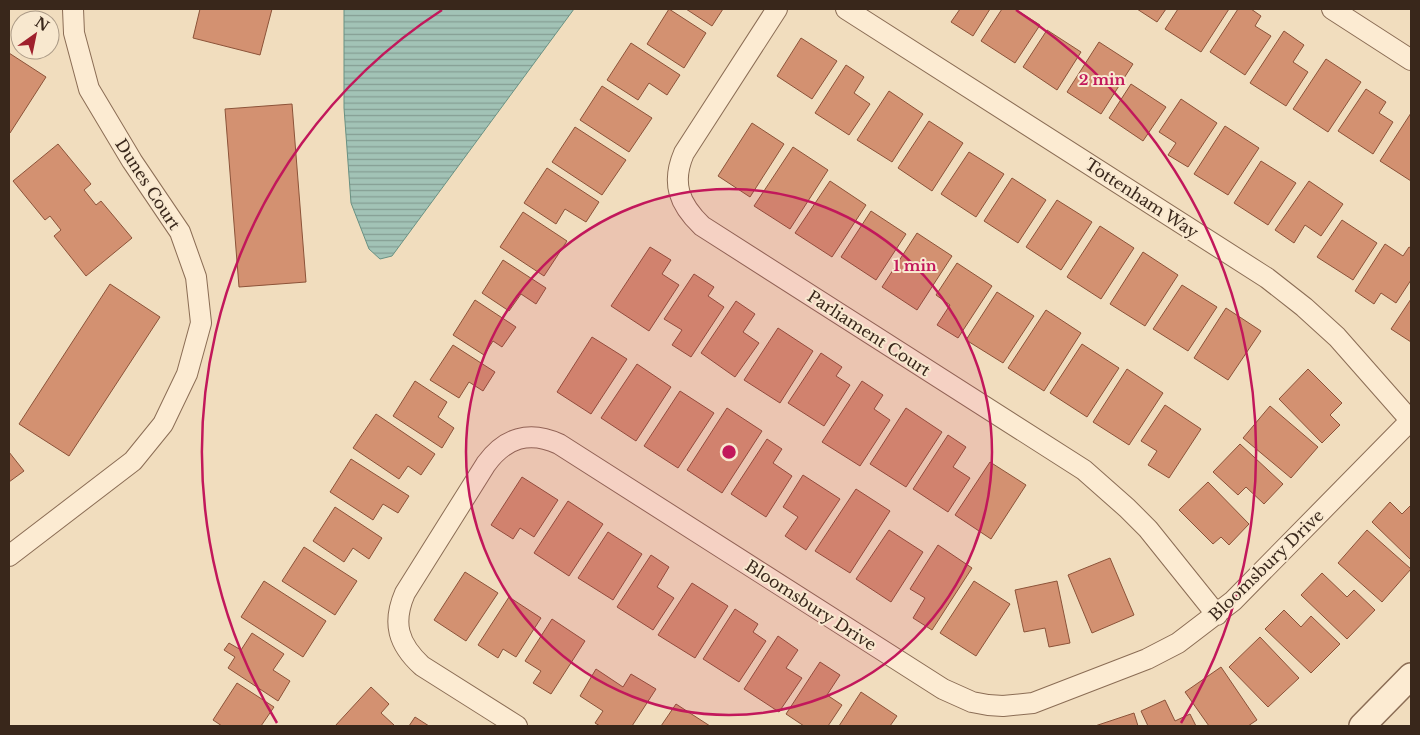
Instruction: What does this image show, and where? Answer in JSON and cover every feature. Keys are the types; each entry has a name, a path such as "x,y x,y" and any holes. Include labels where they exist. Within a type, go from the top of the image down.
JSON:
{"street":[{"name":"Dunes Court","path":"9,556 133,461 163,424 187,374 201,322 196,278 180,232 132,161 89,89 74,33 73,9"},
{"name":"Parliament Court","path":"777,9 684,152 679,164 677,178 679,191 683,204 691,216 702,226 1084,470 1120,501 1148,529 1217,615"},
{"name":"Tottenham Way","path":"846,9 1273,283 1304,306 1336,337 1411,420"},
{"path":"1332,9 1411,60"},
{"name":"Bloomsbury Drive","path":"517,726 422,666 411,656 403,644 397,618 399,606 405,593 486,464 493,454 514,440 542,438 559,444 943,689 972,702 1003,706 1033,703 1147,659 1178,642 1217,615 1249,586 1411,420"},
{"path":"1362,726 1411,676"}],"shaded area":[{"path":"344,9 574,9 392,256 380,259 369,249 351,203 344,108"}],"building":[{"path":"200,9 272,9 260,55 193,38"},
{"path":"669,9 706,33 684,68 647,44"},
{"path":"686,9 723,9 712,26"},
{"path":"960,9 990,9 973,36 951,22"},
{"path":"1002,9 1015,9 1040,25 1015,63 981,41"},
{"path":"1137,9 1166,9 1157,22"},
{"path":"1178,9 1229,9 1201,52 1165,29"},
{"path":"1238,9 1251,9 1261,16 1255,26 1271,36 1245,75 1210,52"},
{"path":"1047,30 1081,52 1057,90 1023,67"},
{"path":"1284,31 1304,45 1293,62 1308,72 1286,106 1250,83"},
{"path":"801,38 837,61 812,99 777,76"},
{"path":"1099,42 1133,64 1101,114 1067,92"},
{"path":"631,43 680,75 667,95 649,83 638,100 607,80"},
{"path":"9,53 10,60 20,60 46,77 9,133"},
{"path":"1326,59 1361,82 1328,132 1293,109"},
{"path":"846,65 864,77 854,93 870,104 849,135 815,113"},
{"path":"1131,84 1166,107 1143,141 1109,118"},
{"path":"602,86 652,118 629,152 580,120"},
{"path":"1366,89 1386,102 1379,113 1393,122 1373,154 1338,131"},
{"path":"889,91 923,114 892,162 857,140"},
{"path":"1181,99 1217,123 1188,167 1168,155 1176,143 1159,132"},
{"path":"292,104 306,282 239,287 225,109"},
{"path":"1411,113 1411,181 1380,161"},
{"path":"929,121 963,143 932,191 898,168"},
{"path":"752,123 784,144 750,197 718,176"},
{"path":"1225,126 1259,148 1228,195 1194,174"},
{"path":"575,127 626,160 602,195 552,162"},
{"path":"58,144 91,184 84,190 96,205 101,201 132,238 86,276 54,236 61,230 50,216 45,220 13,181"},
{"path":"793,147 828,170 790,229 754,206"},
{"path":"969,152 1004,174 976,217 941,194"},
{"path":"1261,161 1296,183 1268,225 1234,203"},
{"path":"547,168 599,202 586,222 565,209 556,224 524,203"},
{"path":"1012,178 1046,200 1018,243 984,221"},
{"path":"830,181 866,205 832,257 795,233"},
{"path":"1309,181 1343,204 1321,236 1305,225 1294,243 1275,230"},
{"path":"1057,200 1092,222 1061,270 1026,247"},
{"path":"871,211 906,234 876,280 841,257"},
{"path":"523,212 567,241 544,276 500,247"},
{"path":"1342,220 1377,243 1353,280 1317,257"},
{"path":"1100,226 1134,248 1101,299 1067,277"},
{"path":"917,233 952,256 917,310 882,287"},
{"path":"1385,244 1403,256 1409,247 1411,248 1411,280 1396,303 1381,293 1374,304 1355,291"},
{"path":"650,247 671,260 662,274 679,285 649,331 611,306"},
{"path":"1143,252 1178,275 1145,326 1110,304"},
{"path":"503,260 546,288 536,304 521,294 509,311 482,293"},
{"path":"957,263 992,286 958,338 937,325 950,305 936,295"},
{"path":"694,274 714,287 708,296 724,307 691,357 672,345 682,330 664,319"},
{"path":"110,284 160,317 69,456 19,424"},
{"path":"1182,285 1217,307 1188,351 1153,329"},
{"path":"997,292 1034,316 1003,363 966,340"},
{"path":"1411,299 1411,342 1391,329"},
{"path":"475,300 516,327 502,347 493,341 484,355 453,335"},
{"path":"736,301 755,314 743,332 759,343 735,377 701,353"},
{"path":"1226,308 1261,331 1228,380 1194,358"},
{"path":"1046,310 1081,333 1044,391 1008,368"},
{"path":"778,328 813,351 780,403 744,380"},
{"path":"592,337 627,359 591,414 557,392"},
{"path":"1082,344 1119,368 1087,417 1050,393"},
{"path":"453,345 495,372 483,391 469,382 459,398 430,380"},
{"path":"821,353 842,367 836,376 850,385 824,426 788,403"},
{"path":"637,364 671,387 636,441 601,418"},
{"path":"1127,369 1163,393 1129,445 1093,422"},
{"path":"1308,369 1342,403 1330,415 1340,425 1322,443 1279,399"},
{"path":"415,381 447,402 438,417 454,428 442,448 393,416"},
{"path":"862,381 883,395 874,409 890,420 860,466 822,442"},
{"path":"680,391 714,413 678,468 644,446"},
{"path":"1165,405 1201,429 1169,478 1148,465 1157,451 1141,441"},
{"path":"1270,406 1318,447 1291,478 1243,438"},
{"path":"727,408 762,431 722,493 687,470"},
{"path":"906,408 942,432 906,487 870,464"},
{"path":"376,414 435,454 421,475 408,466 399,479 353,448"},
{"path":"948,435 966,447 953,467 970,478 948,512 913,489"},
{"path":"767,439 782,449 773,463 792,476 766,517 731,494"},
{"path":"1240,444 1283,484 1264,504 1246,487 1238,495 1213,472"},
{"path":"9,452 24,471 9,482"},
{"path":"351,459 409,496 398,513 383,504 373,520 330,492"},
{"path":"990,462 1026,485 991,539 955,515"},
{"path":"803,475 840,499 806,550 785,536 798,517 783,507"},
{"path":"522,477 558,500 534,537 520,528 513,539 491,525"},
{"path":"1208,482 1249,524 1229,545 1221,537 1213,544 1179,510"},
{"path":"856,489 890,511 850,573 815,551"},
{"path":"568,501 603,524 569,576 534,553"},
{"path":"1390,502 1402,514 1411,505 1411,560 1372,522"},
{"path":"335,507 382,538 369,559 353,548 344,562 313,541"},
{"path":"889,530 923,552 891,602 856,579"},
{"path":"1367,530 1411,569 1382,602 1338,563"},
{"path":"608,532 642,554 613,600 578,578"},
{"path":"938,545 972,568 932,630 913,618 925,598 910,589"},
{"path":"304,547 357,581 335,615 282,581"},
{"path":"651,555 669,567 657,587 674,598 653,630 617,607"},
{"path":"1110,558 1134,615 1092,633 1068,575"},
{"path":"465,572 498,593 466,641 434,620"},
{"path":"1322,573 1347,597 1354,590 1375,610 1347,639 1301,595"},
{"path":"264,581 326,621 303,657 241,617"},
{"path":"974,581 1010,604 976,656 940,633"},
{"path":"1057,581 1070,643 1049,647 1045,628 1024,632 1015,590"},
{"path":"692,583 728,606 695,658 658,635"},
{"path":"509,597 541,618 516,657 503,649 498,658 478,645"},
{"path":"735,609 758,624 753,632 766,641 739,682 703,659"},
{"path":"1284,610 1301,627 1311,616 1340,644 1311,673 1265,629"},
{"path":"552,619 585,641 551,694 533,683 541,671 525,661"},
{"path":"252,633 284,654 273,670 290,681 278,701 228,668 235,657 224,650 229,643 241,650"},
{"path":"778,636 798,650 786,668 802,678 779,712 744,689"},
{"path":"1260,637 1299,678 1268,707 1229,667"},
{"path":"820,662 840,675 827,695 842,705 828,726 804,726 786,714"},
{"path":"1221,667 1257,720 1248,726 1209,726 1185,692"},
{"path":"596,669 623,687 631,674 656,689 632,726 600,726 595,723 603,711 580,696"},
{"path":"237,683 274,707 261,726 222,726 213,720"},
{"path":"371,687 389,704 381,713 394,725 335,726"},
{"path":"861,692 897,716 890,726 839,726"},
{"path":"1165,700 1175,721 1190,714 1196,726 1148,726 1141,711"},
{"path":"676,704 710,726 661,726"},
{"path":"1134,713 1138,726 1095,726"},
{"path":"415,717 429,726 409,726"}]}
